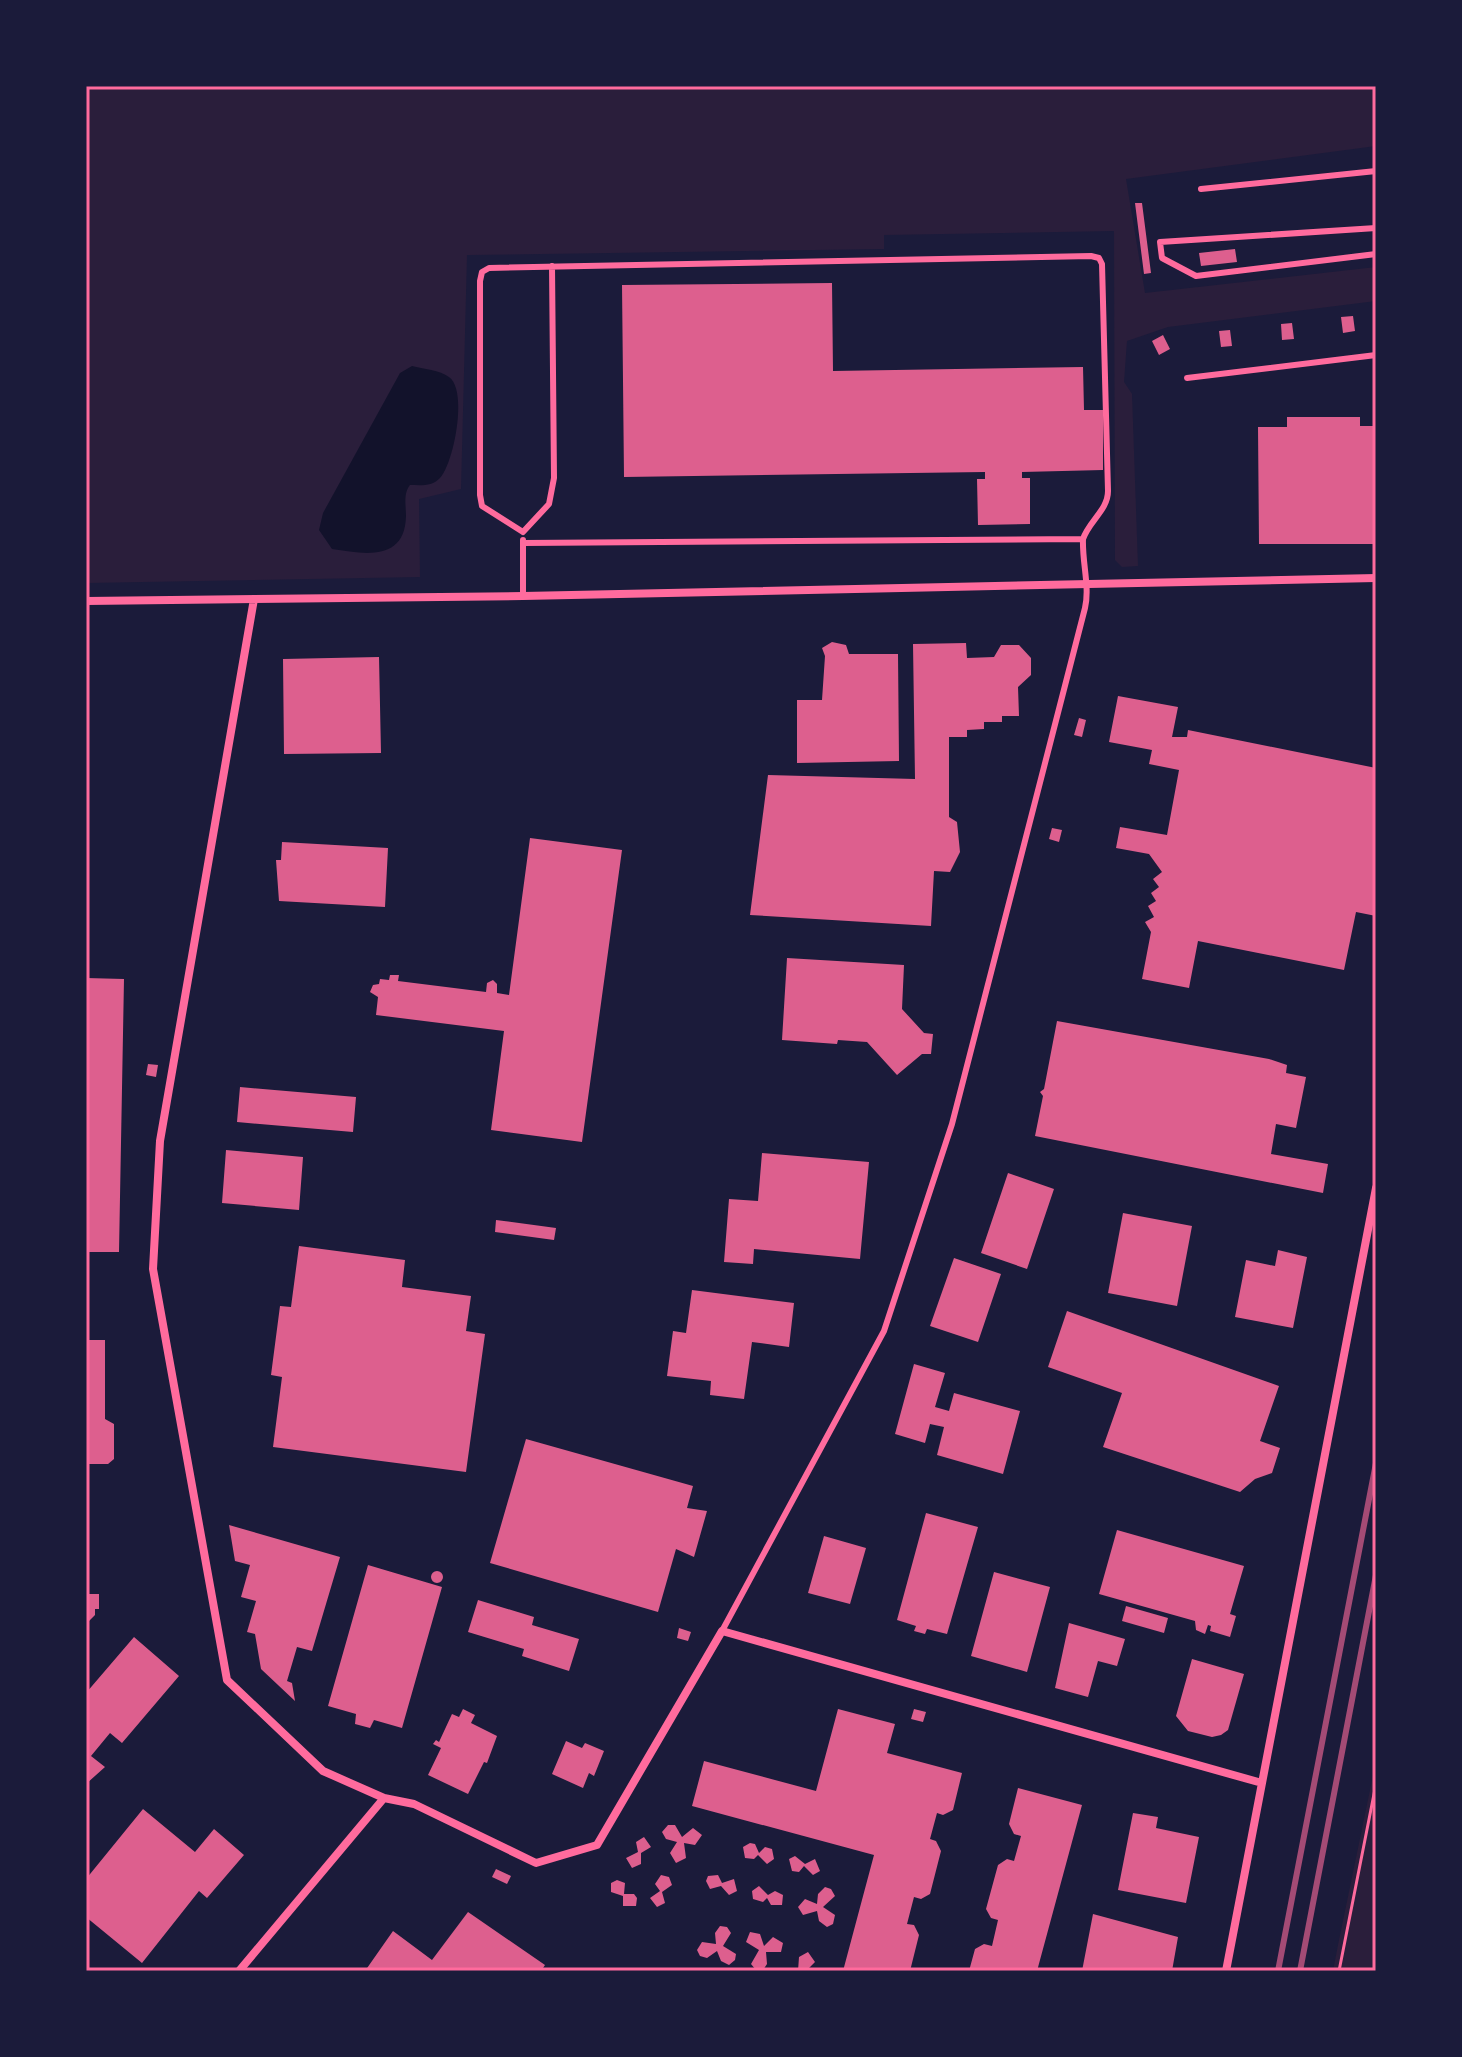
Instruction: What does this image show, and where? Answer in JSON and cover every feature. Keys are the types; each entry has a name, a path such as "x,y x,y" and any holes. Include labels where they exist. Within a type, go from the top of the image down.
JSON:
{"street":[{"path":"86,601 523,596 1376,578"},
{"path":"254,599 160,1141 153,1269 227,1680 323,1771 384,1798 414,1804 536,1863 597,1845 722,1631 1262,1783"},
{"path":"1226,1971 1376,1188"},
{"path":"239,1971 384,1798"}],"lane":[{"path":"1201,189 1376,171"},
{"path":"1376,228 1160,242 1162,258 1196,276 1376,254"},
{"path":"523,532 482,506 480,495 480,281 482,272 489,268 1099,258 1108,499 1083,539 1085,583 1089,592 952,1124 884,1331 722,1631"},
{"path":"523,596 523,532 549,504 554,478 552,266"},
{"path":"1187,378 1376,355"},
{"path":"523,543 1083,539"}],"path":[{"path":"1339,1971 1376,1784"}],"shaded area":[{"path":"86,86 1376,86 1376,146 1126,179 1145,293 1376,267 1376,301 1168,327 1127,341 1124,382 1132,394 1138,566 1122,567 1115,560 1114,231 884,235 884,249 467,255 461,489 419,499 420,577 86,583"},
{"path":"412,366 441,373 455,384 458,396 457,427 445,470 433,483 410,485 406,496 404,531 391,548 369,553 332,549 319,530 323,513 400,373"},
{"path":"1376,1761 1376,1971 1333,1971 1338,1945"}],"building":[{"path":"1135,203 1142,203 1151,273 1144,274"},
{"path":"1235,249 1237,262 1201,266 1199,253"},
{"path":"832,283 833,371 1083,367 1084,410 1103,410 1103,470 1022,472 1022,478 1030,478 1030,524 978,525 977,479 985,479 985,472 624,477 622,285"},
{"path":"1353,316 1355,331 1343,333 1341,317"},
{"path":"1292,323 1294,339 1282,340 1281,324"},
{"path":"1230,330 1232,346 1221,347 1219,331"},
{"path":"1163,335 1170,349 1159,355 1152,341"},
{"path":"1287,417 1360,417 1360,426 1376,426 1376,544 1259,544 1258,427 1287,427"},
{"path":"832,642 846,645 849,654 898,654 899,761 797,763 797,700 822,700 825,656 822,648"},
{"path":"966,643 967,658 994,657 1001,645 1019,645 1031,658 1031,675 1018,687 1019,716 1002,716 1002,722 984,722 984,729 967,730 967,737 949,737 949,817 957,822 960,852 950,872 934,871 931,926 750,915 768,775 915,779 913,644"},
{"path":"379,657 381,753 284,754 283,659"},
{"path":"1118,696 1178,707 1172,737 1187,737 1188,730 1376,768 1376,916 1356,912 1344,970 1198,941 1189,988 1142,979 1151,932 1145,922 1154,917 1148,906 1156,901 1151,893 1159,887 1153,879 1162,872 1149,854 1116,848 1120,827 1167,835 1179,770 1149,764 1152,750 1109,742"},
{"path":"1079,718 1086,720 1082,737 1074,735"},
{"path":"1052,828 1062,830 1059,842 1049,839"},
{"path":"530,838 622,850 582,1142 491,1130 504,1031 376,1015 378,997 370,992 380,979 389,980 390,975 399,975 398,981 486,992 487,983 493,980 497,984 497,993 509,995"},
{"path":"282,842 388,848 385,907 279,901 276,860 281,860"},
{"path":"787,958 904,965 902,1009 924,1033 933,1034 931,1054 922,1054 897,1075 867,1042 838,1040 837,1044 782,1040"},
{"path":"86,978 124,979 119,1252 86,1252"},
{"path":"1057,1021 1269,1059 1287,1065 1286,1073 1306,1077 1296,1128 1276,1124 1271,1154 1328,1164 1323,1193 1035,1136 1043,1096 1040,1092 1044,1089"},
{"path":"148,1064 158,1065 156,1077 146,1075"},
{"path":"240,1087 356,1097 353,1132 237,1122"},
{"path":"226,1150 303,1157 299,1210 222,1203"},
{"path":"762,1153 869,1162 860,1259 754,1249 753,1264 724,1262 729,1199 758,1201"},
{"path":"1008,1173 1054,1189 1027,1269 981,1253"},
{"path":"1123,1213 1192,1226 1177,1306 1108,1293"},
{"path":"496,1220 556,1228 554,1240 495,1232"},
{"path":"299,1246 405,1260 402,1287 471,1296 466,1331 485,1334 466,1472 273,1447 282,1377 271,1375 280,1306 291,1307"},
{"path":"1278,1250 1307,1257 1293,1328 1235,1317 1246,1260 1275,1266"},
{"path":"954,1258 1001,1274 978,1342 930,1326"},
{"path":"692,1290 794,1303 789,1347 752,1342 744,1399 710,1395 711,1381 667,1376 673,1331 686,1333"},
{"path":"1067,1311 1279,1386 1260,1441 1280,1448 1272,1473 1255,1479 1240,1492 1103,1447 1122,1393 1048,1367"},
{"path":"86,1340 105,1340 105,1419 114,1424 114,1459 108,1464 86,1464"},
{"path":"914,1364 945,1373 935,1407 949,1411 954,1393 1020,1411 1003,1474 937,1455 944,1427 930,1424 925,1443 895,1434"},
{"path":"526,1439 693,1486 687,1508 707,1511 694,1557 676,1549 658,1612 490,1563"},
{"path":"926,1513 978,1527 947,1634 927,1629 925,1634 914,1631 916,1626 897,1620"},
{"path":"229,1525 340,1557 312,1651 297,1647 287,1681 292,1683 295,1701 261,1669 255,1634 247,1632 256,1601 241,1597 250,1565 235,1561"},
{"path":"1117,1530 1244,1566 1230,1614 1236,1616 1230,1637 1210,1631 1211,1626 1208,1625 1205,1634 1196,1630 1195,1621 1099,1594"},
{"path":"824,1536 866,1548 850,1604 808,1593"},
{"path":"368,1565 442,1587 402,1728 374,1720 370,1728 355,1724 356,1714 328,1706"},
{"path":"437,1571 443,1577 437,1583 431,1577"},
{"path":"994,1572 1050,1587 1027,1672 971,1656"},
{"path":"86,1594 99,1594 99,1609 95,1609 95,1615 86,1624"},
{"path":"478,1600 534,1617 532,1625 579,1639 569,1671 522,1656 524,1649 468,1632"},
{"path":"1126,1606 1168,1618 1164,1633 1122,1621"},
{"path":"1069,1623 1125,1639 1117,1666 1098,1661 1088,1697 1055,1688"},
{"path":"679,1628 691,1632 688,1641 677,1638"},
{"path":"134,1637 179,1676 122,1743 110,1733 91,1756 105,1767 86,1784 86,1693"},
{"path":"1192,1659 1244,1674 1228,1730 1221,1735 1212,1737 1188,1731 1176,1716"},
{"path":"463,1709 475,1715 471,1723 497,1736 487,1763 484,1762 468,1794 428,1775 441,1748 433,1744 436,1740 439,1742 452,1714 459,1717"},
{"path":"838,1709 895,1724 887,1753 962,1773 953,1810 943,1815 937,1813 930,1839 936,1841 941,1851 930,1894 921,1899 914,1897 907,1924 914,1925 919,1935 910,1971 843,1971 874,1855 692,1806 704,1761 816,1791"},
{"path":"914,1709 926,1712 923,1722 911,1719"},
{"path":"566,1741 582,1748 585,1743 604,1751 594,1776 589,1773 583,1788 552,1774"},
{"path":"1018,1788 1082,1805 1037,1971 969,1971 975,1949 984,1944 992,1946 998,1920 991,1918 986,1909 998,1865 1007,1859 1014,1861 1021,1836 1014,1834 1009,1824"},
{"path":"143,1809 195,1852 214,1829 244,1855 207,1898 199,1891 142,1963 86,1917 86,1879"},
{"path":"1133,1813 1158,1817 1156,1828 1199,1837 1186,1903 1118,1890"},
{"path":"668,1825 675,1825 682,1837 693,1828 702,1835 695,1845 684,1843 686,1858 676,1863 670,1853 677,1842 666,1839 662,1832"},
{"path":"644,1837 651,1847 641,1853 641,1864 632,1868 626,1858 638,1852 636,1842"},
{"path":"755,1844 759,1853 765,1847 772,1849 774,1859 767,1864 758,1855 754,1859 745,1858 743,1847"},
{"path":"795,1856 805,1864 815,1859 820,1871 813,1875 804,1866 799,1872 792,1871 789,1859"},
{"path":"496,1869 511,1876 507,1884 492,1877"},
{"path":"661,1875 669,1877 672,1885 662,1892 665,1903 657,1907 650,1898 660,1891 655,1884"},
{"path":"718,1875 722,1883 734,1879 737,1891 729,1895 721,1886 710,1889 706,1881 708,1876"},
{"path":"617,1880 625,1883 624,1894 634,1894 637,1898 636,1906 623,1906 623,1896 611,1892 611,1883"},
{"path":"759,1886 768,1895 775,1891 783,1895 782,1905 771,1905 767,1898 763,1902 753,1899 752,1891"},
{"path":"825,1887 831,1889 835,1896 823,1907 835,1915 833,1924 827,1927 819,1921 817,1911 803,1915 798,1907 805,1899 817,1904 818,1894"},
{"path":"468,1912 545,1965 541,1971 365,1971 393,1931 432,1960"},
{"path":"1093,1914 1178,1937 1172,1971 1082,1971"},
{"path":"720,1926 727,1927 731,1933 723,1946 736,1954 729,1965 721,1961 717,1951 707,1958 700,1956 697,1950 702,1942 716,1944 715,1933"},
{"path":"750,1932 760,1934 764,1946 773,1937 783,1943 781,1952 766,1952 767,1964 763,1970 756,1970 751,1964 759,1950 746,1942"},
{"path":"808,1952 815,1962 806,1971 798,1971 799,1957"}],"railway":[{"path":"1278,1971 1376,1463"},
{"path":"1300,1971 1376,1575"}]}
